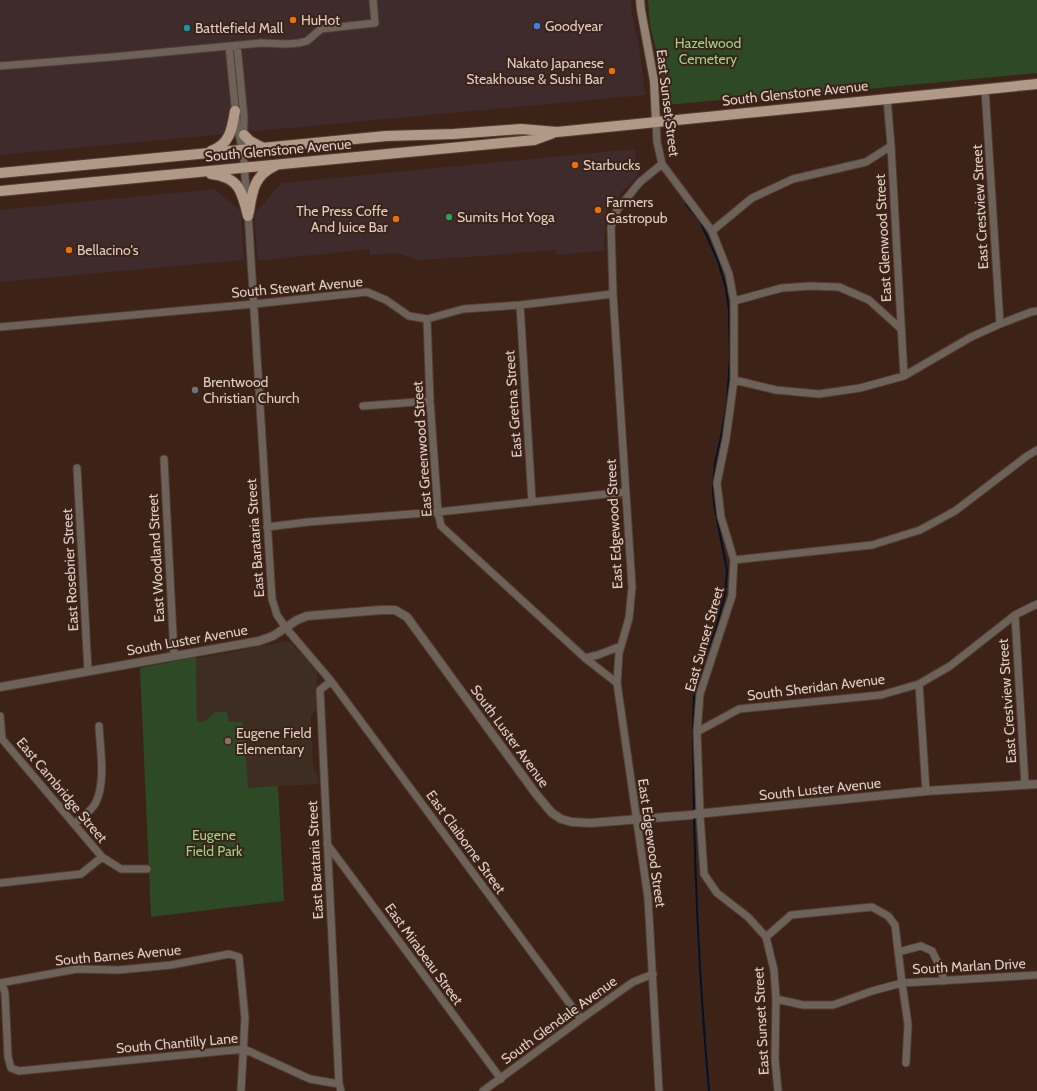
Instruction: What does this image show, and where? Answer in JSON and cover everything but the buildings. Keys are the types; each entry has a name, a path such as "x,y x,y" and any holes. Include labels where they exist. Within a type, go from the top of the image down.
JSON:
{"main road":[{"name":"East Sunset Street","path":"640,0 654,81 656,122"},
{"name":"South Glenstone Avenue","path":"0,172 386,136 454,134 521,129 557,132 1037,84"},
{"path":"207,153 219,148 226,141 231,130 235,111"},
{"name":"South Glenstone Avenue","path":"0,191 534,140 557,132"},
{"path":"244,135 254,144 263,148"},
{"path":"248,216 252,195 257,181 267,170 279,164"},
{"path":"192,173 219,175 226,177 235,183 242,191 248,216"}],"street":[{"path":"0,66 261,43 299,43 307,41 322,29 376,23 373,0"},
{"path":"237,45 244,135 243,150"},
{"path":"229,46 238,137 243,150"},
{"name":"East Crestview Street","path":"985,89 1000,324"},
{"name":"East Glenwood Street","path":"887,98 904,376"},
{"name":"East Sunset Street","path":"656,122 657,142 662,164 712,231 729,274 734,301 734,380 726,439 717,483 721,517 734,560 732,596 700,694 697,732 696,814 704,874 717,892 748,916 766,938 774,970 776,999 775,1058 778,1091"},
{"path":"712,231 752,198 793,179 866,162 891,146"},
{"name":"East Barataria Street","path":"243,150 272,599 276,615 331,681 320,690 340,1087"},
{"name":"East Edgewood Street","path":"659,1091 648,898 617,683 619,653 629,618 632,587 613,294 611,227 617,210 640,182 662,164"},
{"path":"734,301 782,288 810,286 839,287 869,300 901,329"},
{"name":"South Stewart Avenue","path":"0,327 254,304 367,292 386,300 409,316 427,319 463,309 520,305 613,294"},
{"name":"East Gretna Street","path":"520,305 532,501"},
{"path":"734,380 776,390 818,394 860,388 904,376 971,337 1000,324 1037,311"},
{"name":"East Greenwood Street","path":"427,319 430,402 438,512 441,526 585,658 617,683"},
{"path":"363,406 430,402"},
{"path":"734,560 872,545 920,530 954,511 1037,450"},
{"name":"East Woodland Street","path":"164,459 174,656"},
{"name":"East Rosebrier Street","path":"77,468 88,671"},
{"path":"267,527 308,522 438,512 626,492"},
{"name":"South Sheridan Avenue","path":"697,732 739,709 881,695 919,684 950,666 1014,615 1037,604"},
{"name":"South Luster Avenue","path":"0,688 259,641 273,636 297,620 307,616 395,610 407,617 536,794 552,813 561,819 572,822 590,823 926,791 1037,784"},
{"name":"East Crestview Street","path":"1014,615 1025,785"},
{"path":"585,658 598,655 621,646"},
{"name":"East Claiborne Street","path":"331,681 581,1019"},
{"path":"919,684 926,791"},
{"name":"East Cambridge Street","path":"0,716 1,739 102,858"},
{"path":"74,824 91,810 100,790 101,776 98,726"},
{"name":"East Mirabeau Street","path":"327,844 501,1079"},
{"path":"0,883 81,874 102,858 121,869 147,869"},
{"path":"766,938 791,914 872,908 888,916 896,925 898,952 908,1024 906,1063"},
{"path":"898,952 922,946 932,951 941,969 944,981"},
{"name":"South Barnes Avenue","path":"1,983 77,969 118,970 171,965 230,954 239,957 245,1018 244,1049"},
{"name":"South Glendale Avenue","path":"482,1091 501,1079 633,982 653,974"},
{"name":"South Marlan Drive","path":"776,999 803,1005 833,1005 872,991 902,983 1037,975"},
{"name":"South Chantilly Lane","path":"1,983 5,993 8,1057 11,1068 19,1071 244,1049 310,1079 340,1087"},
{"path":"241,1091 244,1049"}],"shaded area":[{"name":"Battlefield Mall","path":"0,0 631,0 632,15 639,45 645,95 0,155"},
{"path":"635,149 638,176 622,192 607,211 604,251 556,255 555,250 417,260 398,253 370,255 370,249 258,261 254,215 281,183"},
{"path":"214,189 241,211 244,260 0,282 0,210"},
{"name":"Eugene Field Elementary","path":"282,641 291,643 317,671 316,709 311,717 313,765 319,784 248,788 140,668 231,652"}],"green space":[{"name":"Hazelwood Cemetery","path":"648,0 1037,0 1037,73 752,100 732,99 667,105 663,102 661,70 650,25"},
{"name":"Eugene Field Park","path":"196,657 197,722 206,721 215,712 227,712 229,722 243,722 248,788 278,786 284,901 151,917 140,668"}],"waterway":[{"path":"686,204 700,221 718,261 726,288 729,310 730,356 727,404 715,463 713,488 714,504 727,570 725,594 694,697 694,812"},
{"path":"694,817 699,954 709,1091"}],"place":[{"name":"HuHot","path":"293,20"},
{"name":"Goodyear","path":"537,26"},
{"name":"Battlefield Mall","path":"187,28"},
{"name":"Nakato Japanese Steakhouse & Sushi Bar","path":"612,71"},
{"name":"Starbucks","path":"575,165"},
{"name":"Farmers Gastropub","path":"598,210"},
{"name":"Sumits Hot Yoga","path":"449,217"},
{"name":"The Press Coffe And Juice Bar","path":"396,219"},
{"name":"Bellacino's","path":"69,250"},
{"name":"Brentwood Christian Church","path":"195,390"},
{"name":"Eugene Field Elementary","path":"228,741"}]}
